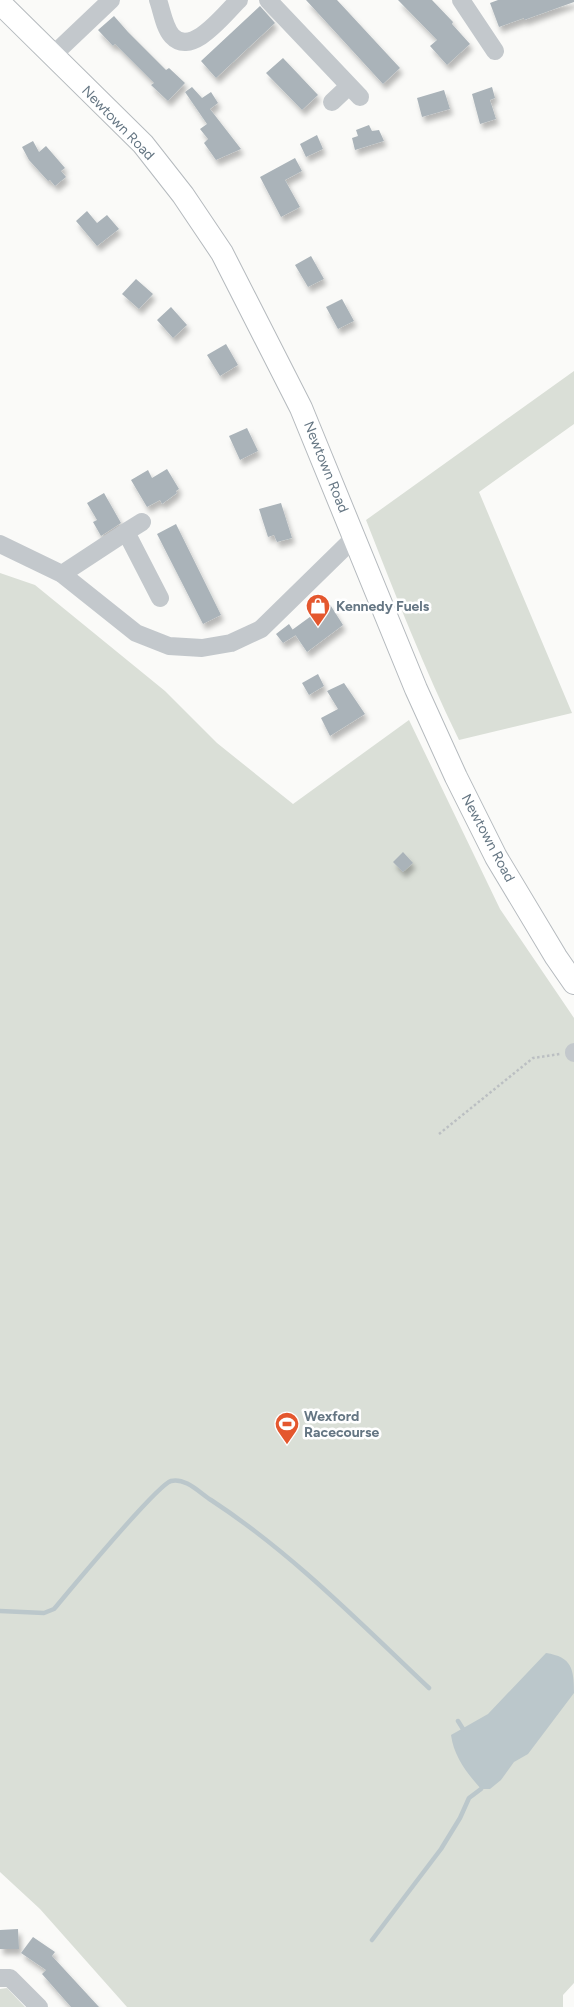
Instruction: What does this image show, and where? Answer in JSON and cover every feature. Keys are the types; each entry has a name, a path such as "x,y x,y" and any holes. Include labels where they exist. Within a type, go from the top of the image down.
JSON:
{"main road":[{"name":"Newtown Road","path":"0,3 142,144 183,195 222,253 301,408 416,689 456,777 496,857 556,957 574,983"}],"street":[{"path":"52,56 111,0"},
{"path":"158,0 171,35 178,41 185,43 199,39 239,0"},
{"path":"268,0 354,91 332,102"},
{"path":"461,0 495,51"},
{"path":"62,574 142,522"},
{"path":"126,532 160,598"},
{"path":"0,544 62,574 136,633 169,646 202,648 231,643 261,629 354,538"},
{"path":"0,1978 10,1978 39,2007"}],"path":[{"path":"439,1134 533,1058 574,1052"}],"shaded area":[{"path":"574,371 574,424 479,492 572,713 459,740 422,658 366,520"},
{"name":"Wexford Racecourse","path":"0,573 35,585 165,691 217,743 293,804 409,720 500,909 574,1018 574,1983 563,1995 563,2007 127,2007 40,1909 0,1872"},
{"path":"546,1653 561,1658 570,1665 574,1693 528,1754 514,1762 501,1780 490,1789 481,1789 458,1758 451,1735 488,1714"},
{"path":"7,1988 25,2007 0,2007 0,1989"}],"building":[{"path":"306,0 337,0 400,68 383,84"},
{"path":"398,0 432,0 453,22 452,24 470,44 447,65 430,46 437,40"},
{"path":"498,0 574,0 574,2 499,27 490,3"},
{"path":"260,6 275,23 216,78 201,61"},
{"path":"114,16 166,70 169,68 185,83 168,101 151,85 154,83 115,44 113,46 98,30"},
{"path":"283,58 318,95 302,110 266,73"},
{"path":"192,87 202,98 211,92 218,103 210,109 241,149 216,160 204,143 208,139 200,129 207,124 185,92"},
{"path":"492,87 495,98 490,100 496,119 480,124 472,94"},
{"path":"444,90 450,109 422,117 417,98"},
{"path":"369,125 372,131 379,130 384,141 355,150 352,138 358,136 356,130"},
{"path":"317,135 323,149 306,157 300,144"},
{"path":"33,141 39,152 46,146 65,168 61,171 66,177 55,186 29,160 22,147"},
{"path":"295,158 302,171 285,180 300,207 281,217 260,177"},
{"path":"87,211 97,223 107,215 119,229 97,246 76,221"},
{"path":"311,256 324,279 308,287 295,265"},
{"path":"136,279 153,294 139,309 122,294"},
{"path":"342,299 354,321 338,329 326,307"},
{"path":"171,307 187,325 173,338 157,320"},
{"path":"226,344 238,365 220,376 207,355"},
{"path":"247,428 258,451 240,460 229,436"},
{"path":"167,469 179,489 176,491 177,493 162,504 160,500 147,507 131,480 148,470 152,478"},
{"path":"104,493 121,523 101,536 93,522 97,520 87,503"},
{"path":"281,503 292,538 277,542 274,535 268,537 259,509"},
{"path":"176,524 221,615 203,624 157,534"},
{"name":"Kennedy Fuels","path":"329,603 343,625 307,652 292,630"},
{"path":"289,624 296,635 283,643 276,634"},
{"path":"318,674 324,686 309,695 302,683"},
{"path":"344,683 365,714 330,736 321,718 338,709 327,691"},
{"path":"403,852 413,863 403,872 393,862"},
{"path":"18,1929 19,1949 0,1949 0,1930"},
{"path":"33,1937 55,1952 52,1956 99,2007 71,2007 42,1974 46,1970 21,1953"}],"waterway":[{"path":"0,1611 44,1613 54,1609 113,1539 149,1500 171,1481 182,1481 241,1521 297,1565 351,1613 429,1688"},
{"path":"458,1721 463,1729"},
{"path":"372,1940 441,1849 460,1818 469,1798 481,1789"}],"place":[{"name":"Kennedy Fuels","path":"318,627"},
{"name":"Wexford Racecourse","path":"287,1445"}]}
